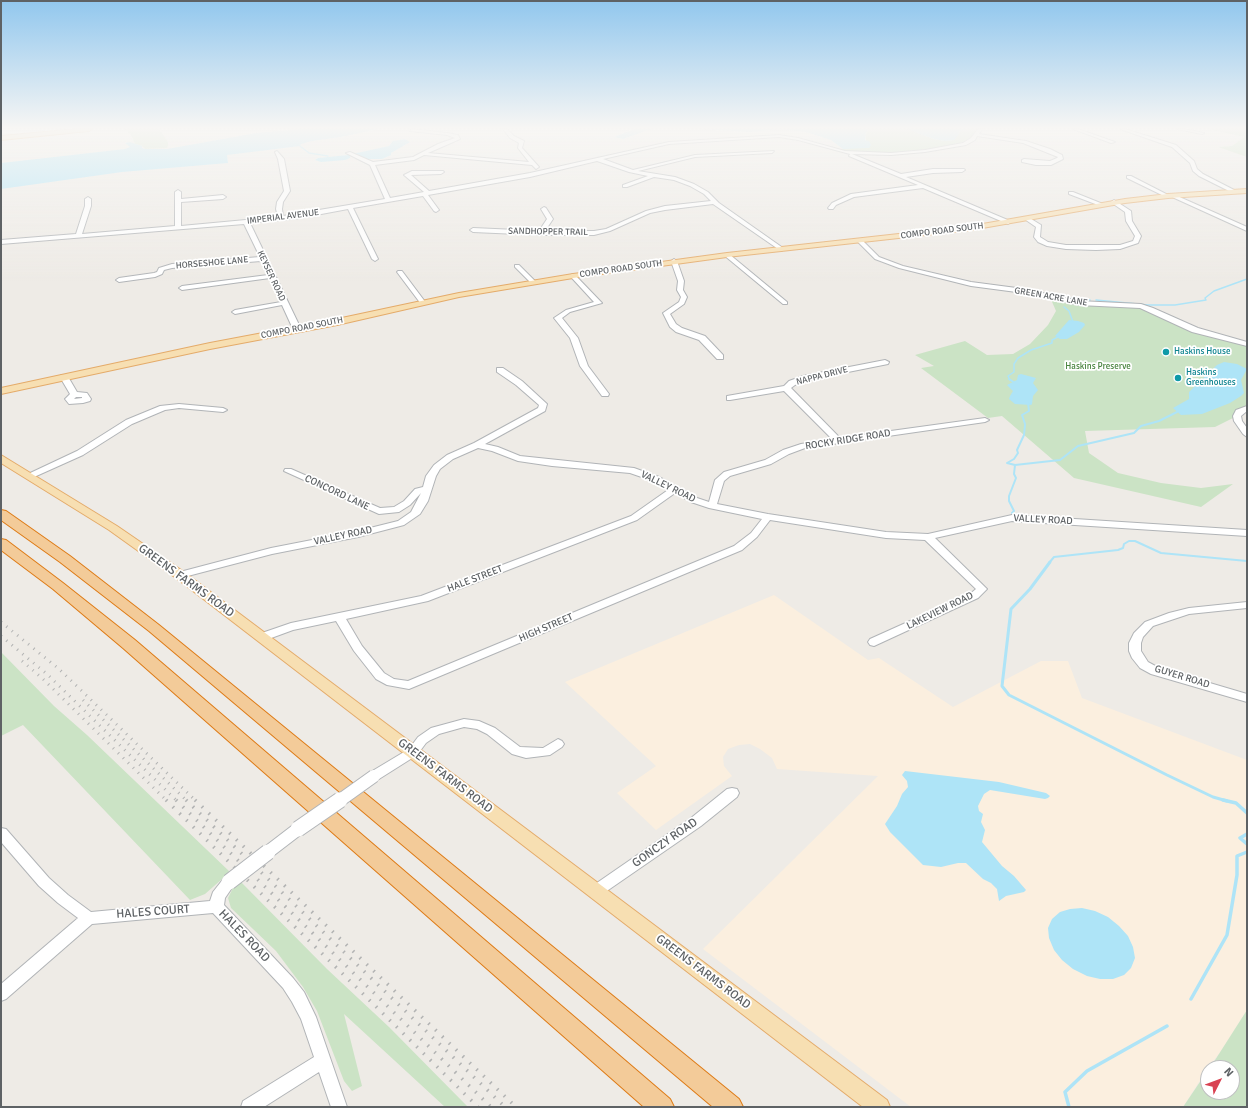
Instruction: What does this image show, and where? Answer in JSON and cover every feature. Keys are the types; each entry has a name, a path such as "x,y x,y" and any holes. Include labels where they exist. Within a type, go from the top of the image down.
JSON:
{"highway":[{"path":"1,514 66,559 154,628 731,1107"},
{"path":"1,543 58,586 129,644 662,1107"}],"main road":[{"name":"COMPO ROAD SOUTH","path":"1,392 196,348 423,303 573,276 727,254 971,228 1114,202 1170,196 1246,192"},
{"name":"GREENS FARMS ROAD","path":"1,458 31,475 113,528 180,574 880,1107"}],"street":[{"path":"281,218 279,209 280,202 287,191 285,181"},
{"path":"380,181 390,201"},
{"path":"413,181 426,194 436,210"},
{"name":"IMPERIAL AVENUE","path":"1,242 79,234 246,222 281,218 350,208 499,181"},
{"path":"625,186 639,181"},
{"path":"680,181 692,185 706,193 713,202 781,249"},
{"path":"912,181 1008,222"},
{"path":"1137,181 1247,229"},
{"path":"1211,181 1235,192"},
{"path":"831,208 834,204 853,195 878,194 924,186"},
{"path":"178,192 178,227"},
{"path":"1071,193 1100,204"},
{"path":"178,201 223,197"},
{"path":"79,234 88,206 88,199"},
{"name":"SANDHOPPER TRAIL","path":"473,230 570,234 594,233 608,230 648,212 665,208 713,202"},
{"path":"1026,218 1039,226 1037,237 1040,241 1047,244 1072,248 1096,248 1120,247 1136,242 1138,236 1129,221 1128,211 1114,202"},
{"path":"350,208 375,259"},
{"path":"541,233 550,219 544,209"},
{"name":"KEYSER ROAD","path":"246,222 262,259 272,276 297,329"},
{"name":"GREEN ACRE LANE","path":"860,241 877,258 901,267 971,284 1024,291 1079,303 1141,306 1151,309 1195,330 1247,344"},
{"path":"727,254 785,303"},
{"name":"HORSESHOE LANE","path":"119,280 155,275 160,273 161,269 172,266 262,259"},
{"path":"674,261 681,281 680,290 684,297 682,303 666,313 672,325 679,330 702,338 720,357"},
{"path":"518,266 534,283"},
{"path":"400,272 423,303"},
{"name":"HORSESHOE LANE","path":"182,288 272,276"},
{"path":"573,276 599,303 568,311 558,318 574,338 584,366 605,394"},
{"path":"235,312 284,303"},
{"name":"NAPPA DRIVE","path":"838,441 786,388 792,383 806,378 886,362"},
{"path":"478,445 542,409 543,404 519,383 500,370"},
{"path":"64,377 74,394"},
{"path":"730,398 786,388"},
{"path":"31,475 80,453 129,422 163,408 179,406 223,410"},
{"path":"1247,408 1239,412 1237,416 1238,421 1247,434"},
{"name":"ROCKY RIDGE ROAD","path":"712,506 720,480 727,474 768,462 786,452 804,446 985,420"},
{"name":"VALLEY ROAD","path":"180,574 271,551 358,534 401,523 415,514 423,501 431,476 437,467 450,457 478,445 495,449 518,458 552,463 631,470 656,479 694,500 712,506 768,517 886,535 928,537 1012,518 1247,533"},
{"name":"CONCORD LANE","path":"288,471 378,511 396,510 407,503 418,491 427,489"},
{"name":"HALE STREET","path":"264,637 291,627 431,596 634,518 674,490"},
{"name":"HIGH STREET","path":"339,616 358,648 380,676 391,682 409,685 738,548 754,535 768,517"},
{"name":"LAKEVIEW ROAD","path":"874,642 974,596 982,589 928,537"},
{"name":"GUYER ROAD","path":"1247,605 1189,611 1159,620 1149,624 1142,630 1138,636 1135,647 1138,658 1144,665 1155,671 1247,698"},
{"name":"HALES ROAD","path":"339,1107 308,1017 298,997 288,984 216,907 218,896 229,882 298,829 374,776 413,752 422,740 435,731 464,723 479,725 491,731 516,751 526,753 546,752 558,744"},
{"name":"GONCZY ROAD","path":"596,891 696,822 732,793"},
{"path":"1,833 44,882 63,899 89,918 1,994"},
{"name":"HALES COURT","path":"89,918 216,907"},
{"path":"249,1107 323,1060"}],"shaded area":[{"path":"774,595 868,660 879,658 953,707 1041,661 1068,661 1082,698 1247,760 1247,1010 1214,1060 1200,1060 1200,1080 1183,1107 911,1107 703,949 878,776 777,769 772,758 760,749 750,744 739,745 728,749 723,757 724,766 732,776 656,830 617,793 656,766 565,682"}],"green space":[{"name":"Haskins Preserve","path":"1050,297 1087,304 1141,306 1195,330 1247,344 1247,408 1237,416 1215,427 1085,431 1089,453 1118,473 1161,483 1201,488 1233,484 1201,507 1074,478 1002,416 988,418 921,368 934,366 915,355 965,341 987,355 1013,354 1030,344 1048,325 1056,311"},
{"path":"1,652 54,706 87,735 230,872 205,894 190,900 23,725 1,736"},
{"path":"241,882 327,969 389,1027 468,1107 445,1107 344,1014 362,1086 352,1091 344,1081 317,1011 303,987 276,951 231,908 228,898 233,888"},
{"path":"1247,1010 1247,1107 1183,1107 1200,1082 1200,1100 1240,1100 1240,1060 1215,1060"}],"water":[{"path":"1,181 60,181 1,189"},
{"path":"1069,320 1078,321 1084,323 1085,325 1079,332 1067,339 1060,339 1055,336"},
{"path":"1224,362 1237,364 1247,369 1241,380 1244,393 1241,396 1230,403 1202,414 1181,415 1173,408 1189,399 1189,392 1217,365"},
{"path":"1021,374 1036,378 1033,383 1038,390 1033,396 1031,405 1015,404 1009,399 1013,391 1007,385 1017,380 1018,375"},
{"path":"905,771 999,782 1046,793 1050,796 1045,799 990,790 984,794 978,806 979,811 983,814 981,822 985,830 982,842 1002,866 1014,876 1026,890 1024,892 1006,896 999,901 997,889 991,883 983,879 966,863 958,863 941,867 923,865 890,832 885,824 897,806 902,794 908,787 907,781 902,775"},
{"path":"1082,908 1095,911 1108,917 1128,936 1133,947 1135,958 1131,968 1124,975 1113,979 1100,979 1087,976 1073,969 1062,960 1054,950 1049,938 1048,928 1052,919 1060,912"}],"waterway":[{"path":"1096,300 1148,305 1175,305 1206,300 1205,298 1214,291 1247,279"},
{"path":"1070,300 1072,298 1090,300"},
{"path":"1064,307 1069,311 1073,322"},
{"path":"1010,380 1008,376 1014,372 1014,364 1018,358 1031,350 1052,343 1052,340 1060,336"},
{"path":"1010,380 1015,383"},
{"path":"1025,424 1022,415 1029,411 1028,403"},
{"path":"1015,465 1060,460 1078,446 1134,433 1141,426 1159,421 1177,412"},
{"path":"1015,465 1007,463 1014,459 1018,453 1017,450 1024,435 1025,425"},
{"path":"1012,513 1014,511 1009,501 1009,496 1016,478 1014,474 1015,465"},
{"path":"1049,563 1054,557 1118,550 1123,548 1124,544 1129,541 1135,541 1161,553 1247,561"},
{"path":"1050,562 1030,589 1011,609 1002,686 1009,695 1167,775 1213,797 1226,801"},
{"path":"1226,801 1236,803 1247,813"},
{"path":"1247,834 1240,838 1247,844"},
{"path":"1191,999 1227,935 1237,875 1237,856 1247,852"},
{"path":"1069,1107 1065,1092 1087,1071 1167,1026"}],"railway":[{"path":"1,622 59,669 196,801"},
{"path":"1,636 48,675 177,801"},
{"path":"22,661 42,678 167,801"},
{"path":"83,700 187,801"},
{"path":"166,800 478,1107"},
{"path":"176,800 491,1107"},
{"path":"186,800 505,1107"},
{"path":"195,800 516,1107"}],"place":[{"name":"Haskins House","path":"1166,352"},
{"name":"Haskins Greenhouses","path":"1178,378"}]}
